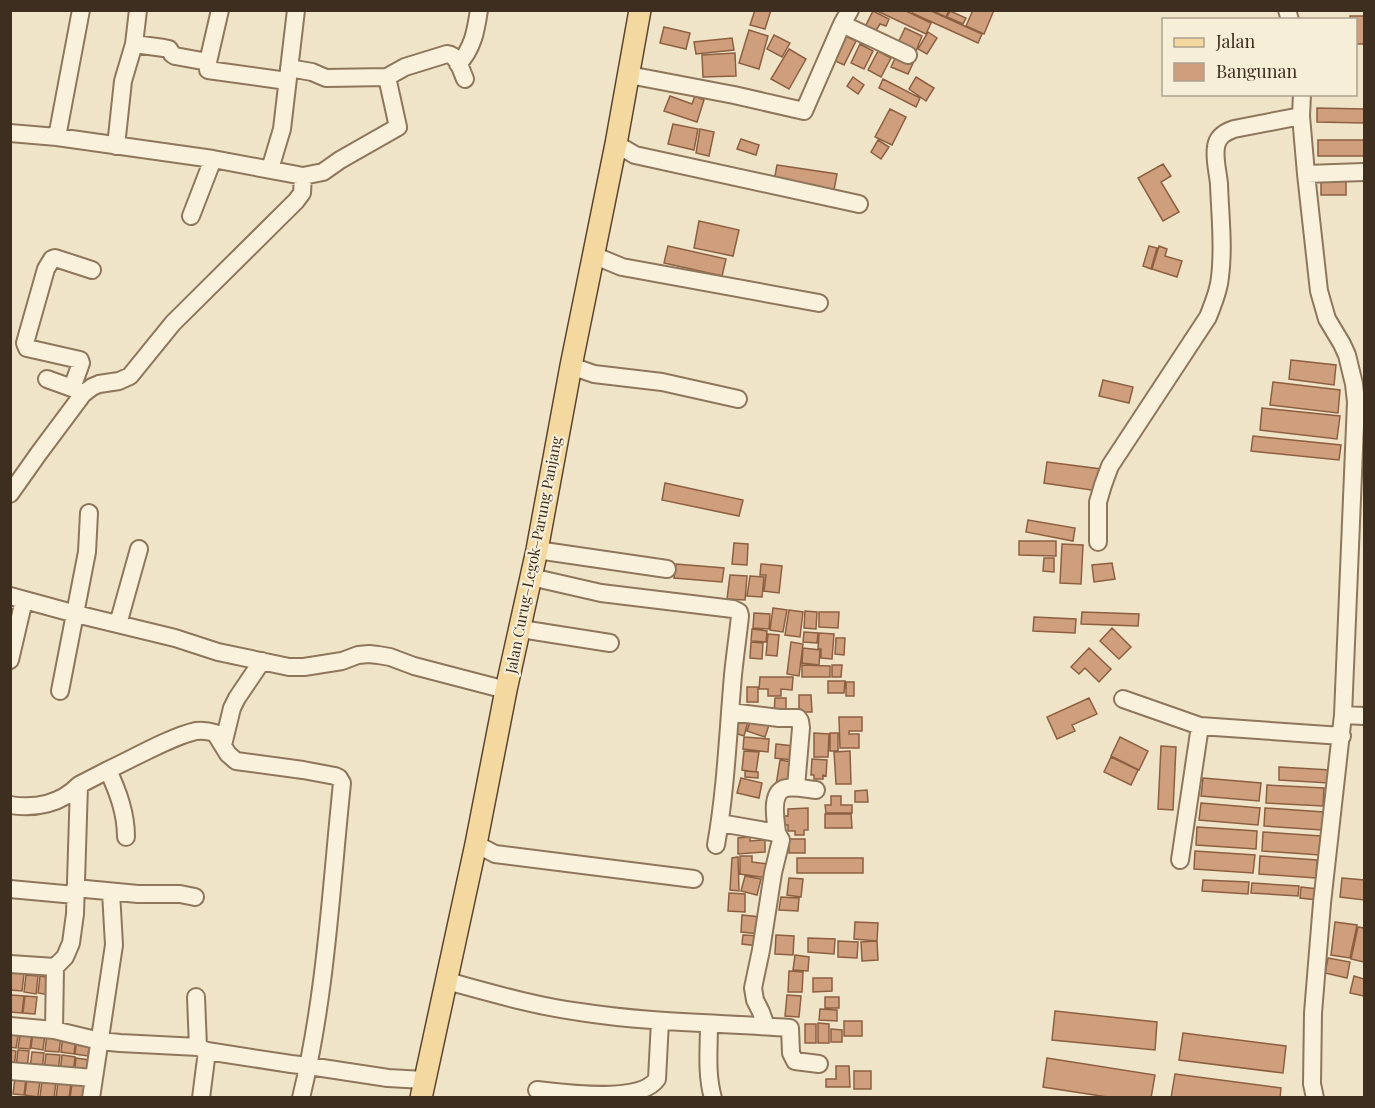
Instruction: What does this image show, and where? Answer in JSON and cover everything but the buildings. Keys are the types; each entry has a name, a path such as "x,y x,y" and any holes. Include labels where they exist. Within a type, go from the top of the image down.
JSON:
{"main road":[{"name":"Jalan Curug–Legok–Parung Panjang","path":"422,1089 447,981 537,550 640,10"}],"street":[{"path":"57,137 81,10"},
{"path":"116,146 123,81 134,44 138,10"},
{"path":"220,10 208,70 288,74 312,72 326,78 387,77 405,67 451,54 465,79"},
{"path":"270,169 282,129 296,10"},
{"path":"458,64 467,55 479,10"},
{"path":"629,75 804,111 846,17 908,55"},
{"path":"134,44 168,49 176,56 208,62"},
{"path":"10,133 57,137 213,159 303,176 323,172 398,127 387,77"},
{"path":"1302,96 1301,116 1306,174 1319,291 1327,319 1342,344 1354,384 1358,512 1342,736 1322,903 1313,1013 1312,1084 1315,1098"},
{"path":"1098,542 1098,502 1110,466 1209,317 1216,296 1221,261 1221,225 1215,148 1218,141 1227,131 1301,116"},
{"path":"616,144 635,155 859,204"},
{"path":"191,216 213,159"},
{"path":"1306,174 1365,172"},
{"path":"47,379 78,391 99,384 119,381 130,375 173,323 296,201 302,193 303,176"},
{"path":"593,255 622,267 819,303"},
{"path":"12,489 39,453 78,391 80,360 27,348 25,343 46,269 55,258 92,270"},
{"path":"571,366 594,375 662,382 738,399"},
{"path":"60,691 87,552 89,513"},
{"path":"118,624 139,549"},
{"path":"537,550 667,569"},
{"path":"531,578 601,593 733,609 740,612 716,845"},
{"path":"10,660 17,598 175,638 218,652 289,667 342,661 369,654 390,657 414,666 506,690"},
{"path":"521,629 610,643"},
{"path":"223,745 232,708 262,661"},
{"path":"1123,699 1200,726 1342,736"},
{"path":"730,712 798,718 801,728 796,788"},
{"path":"1343,716 1365,716"},
{"path":"1180,860 1200,726"},
{"path":"10,805 24,807 52,802 72,793 79,785 108,770 194,731 215,733 228,754 236,761 303,770 339,778 342,783 322,982 309,1066 301,1098"},
{"path":"108,770 120,796 126,824 126,837"},
{"path":"54,1030 55,967 65,957 71,943 75,914 79,785"},
{"path":"766,1026 755,1000 753,988 780,840 777,833 775,800 783,788 816,790"},
{"path":"720,823 777,833"},
{"path":"476,844 495,854 694,879"},
{"path":"10,889 180,894 195,897"},
{"path":"91,1098 114,945 111,892"},
{"path":"10,964 55,967"},
{"path":"447,981 524,1002 579,1012 660,1021 790,1028 791,1053 795,1061 819,1064"},
{"path":"196,997 202,1049 201,1098"},
{"path":"537,1090 604,1097 633,1092 654,1083 657,1079 660,1021"},
{"path":"709,1024 708,1070 713,1098"},
{"path":"10,1026 54,1030 100,1041 202,1049 388,1078 422,1089"},
{"path":"10,1071 94,1078"}]}
